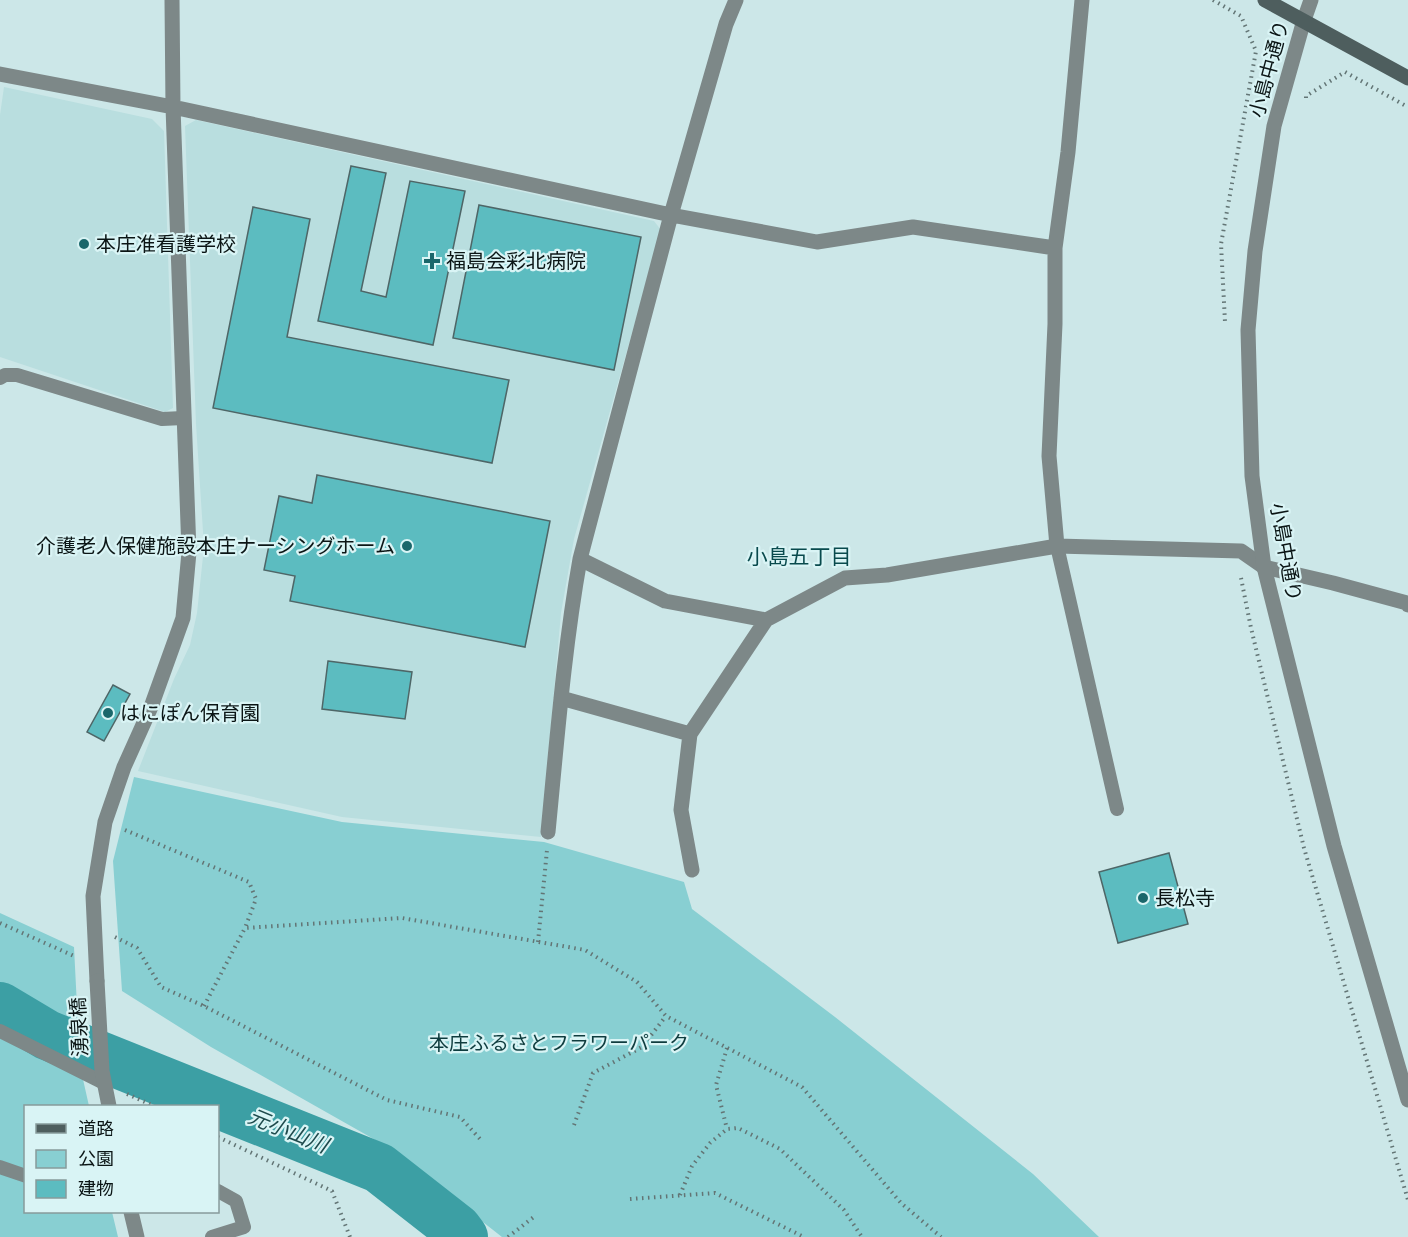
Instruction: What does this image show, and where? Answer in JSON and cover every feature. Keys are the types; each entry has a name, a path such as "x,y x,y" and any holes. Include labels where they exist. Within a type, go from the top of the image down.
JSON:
{"main road":[{"path":"1265,0 1408,78"}],"street":[{"name":"湧泉橋","path":"109,1105 103,1077 93,896 105,822 124,767 151,707 183,618 189,552 173,107 172,0"},
{"path":"548,832 571,609 580,559 671,215 726,24 736,0"},
{"path":"1057,546 1049,456 1055,324 1055,248 1068,152 1082,0"},
{"name":"小島中通り","path":"1311,0 1274,126 1255,251 1248,330 1252,476 1264,567 1334,846 1408,1100"},
{"path":"0,74 173,107 671,215 817,242 913,227 1055,248"},
{"path":"692,870 681,810 690,734 766,620 845,578 887,575 1057,546 1241,550 1264,567 1408,603"},
{"path":"580,559 665,601 766,620"},
{"path":"561,698 690,734"},
{"path":"130,1213 137,1237"}],"lane":[{"path":"0,378 5,375 17,375 162,418 183,418"},
{"path":"1057,546 1117,809"},
{"path":"0,1031 103,1077"},
{"path":"0,1167 24,1175"},
{"path":"212,1237 244,1227 236,1201 219,1192"}],"path":[{"path":"1213,0 1241,16 1256,51"},
{"path":"1303,107 1306,96 1346,72 1408,107"},
{"path":"1236,551 1251,628 1304,848 1408,1200"},
{"path":"105,822 249,882 256,899 245,928 204,1005"},
{"path":"538,942 548,832"},
{"path":"245,928 402,918 585,950 637,982 666,1016 802,1087 901,1203 941,1237"},
{"path":"0,923 97,974"},
{"path":"94,928 137,948 161,987 204,1005 387,1100 460,1117 480,1139"},
{"path":"574,1125 593,1073 642,1047 666,1016"},
{"path":"727,1048 716,1085 727,1129"},
{"path":"680,1196 692,1166 710,1143 727,1129 738,1128 780,1149 844,1210 862,1237"},
{"path":"219,1137 332,1191 350,1237"},
{"path":"630,1199 715,1193 804,1237"},
{"path":"508,1237 535,1216"}],"shaded area":[{"name":"本庄准看護学校","path":"4,87 152,119 164,131 173,408 165,412 0,357 0,115"},
{"path":"196,120 654,221 661,230 574,539 561,613 541,837 342,817 138,771 174,679 190,645 197,613 204,547 196,424 185,126"}],"green space":[{"name":"本庄ふるさとフラワーパーク","path":"134,777 342,822 544,842 684,882 692,909 835,1017 1033,1174 1099,1237 502,1237 386,1146 211,1047 122,991 113,861"},
{"path":"0,913 74,947 80,1066 89,1105 24,1105 24,1213 112,1213 118,1237 0,1237"}],"building":[{"path":"351,166 386,173 361,291 386,297 410,181 465,191 433,345 318,321"},
{"path":"479,205 641,237 614,370 453,338"},
{"path":"253,207 310,219 287,337 509,380 492,463 213,408"},
{"name":"介護老人保健施設本庄ナーシングホーム","path":"317,475 550,521 525,647 290,601 295,576 264,570 279,496 312,503"},
{"path":"328,661 412,672 405,719 322,709"},
{"name":"はにぽん保育園","path":"113,685 130,694 104,741 87,732"},
{"name":"長松寺","path":"1169,853 1188,924 1118,943 1099,872"}],"waterway":[{"name":"元小山川","path":"0,1007 47,1035 379,1168 457,1229 463,1237"}],"place":[{"name":"本庄准看護学校","path":"84,244"},
{"name":"福島会彩北病院","path":"432,261"},
{"name":"介護老人保健施設本庄ナーシングホーム","path":"407,546"},
{"name":"はにぽん保育園","path":"108,713"},
{"name":"長松寺","path":"1143,898"}],"district":[{"name":"小島五丁目","path":"799,557"}]}
